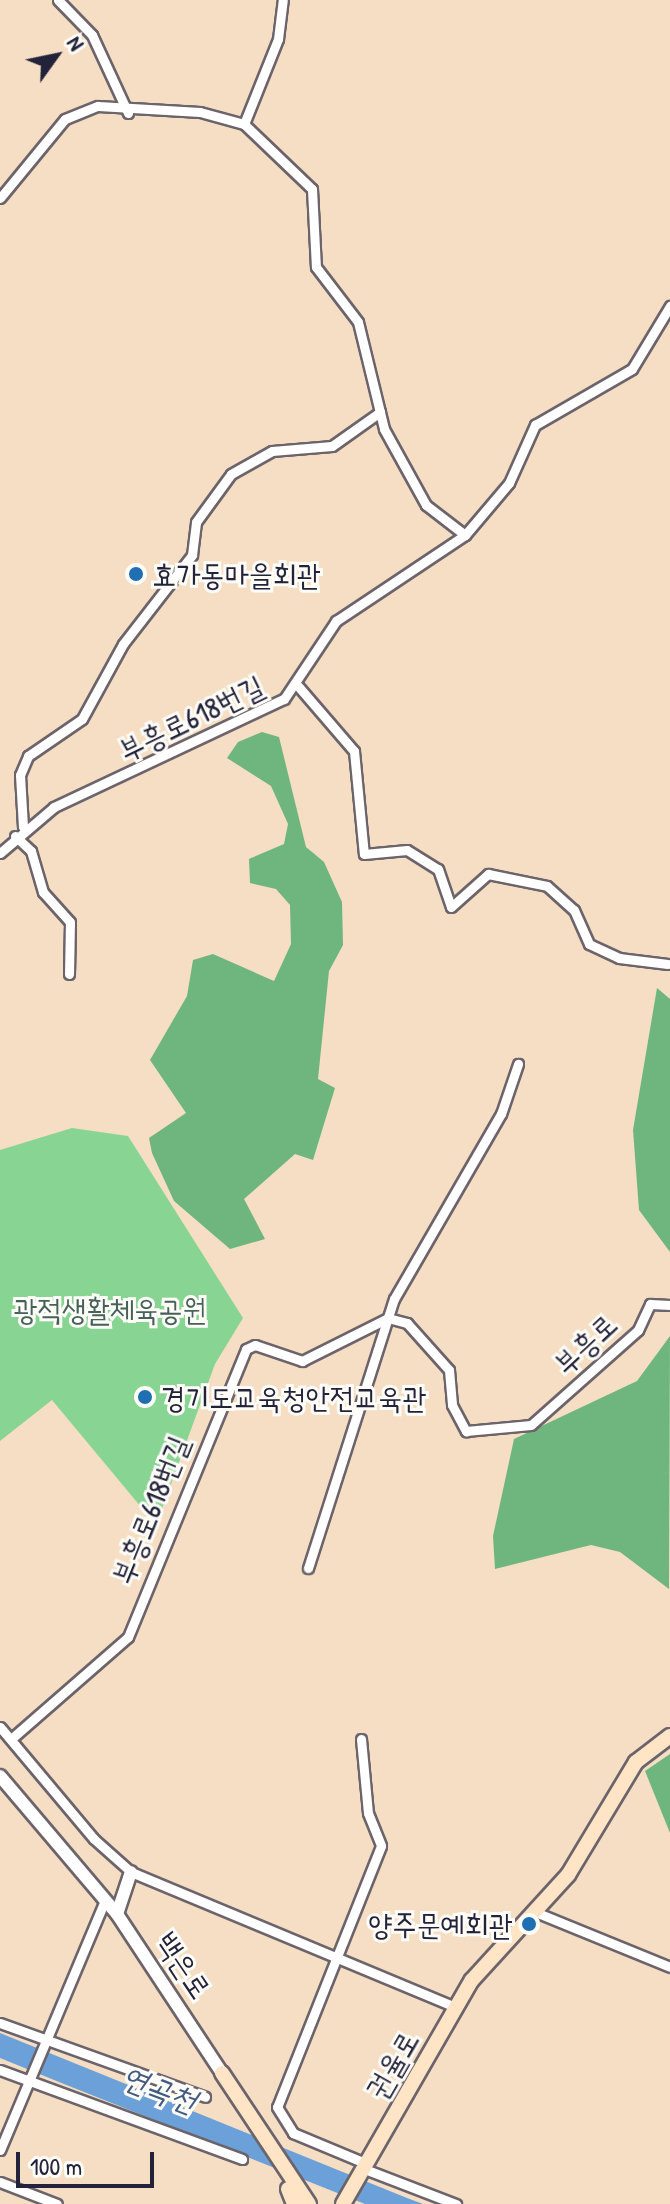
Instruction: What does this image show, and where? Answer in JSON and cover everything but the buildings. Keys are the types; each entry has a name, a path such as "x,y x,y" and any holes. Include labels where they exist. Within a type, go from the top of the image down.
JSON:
{"main road":[{"name":"권율로","path":"343,2202 455,2007 574,1866 631,1769 670,1736"},
{"path":"222,2073 251,2114 289,2182 309,2204"},
{"path":"289,2182 295,2204"}],"street":[{"path":"58,0 92,35 128,113"},
{"path":"244,124 278,39 283,0"},
{"path":"0,198 65,119 98,106 128,113 200,112 244,124 312,189 316,267 358,322 380,412 426,505 465,535"},
{"name":"부흥로618번길","path":"0,853 23,827 241,725 298,686 336,621 465,535 509,483 535,425 632,369 670,306"},
{"name":"부흥로618번길","path":"23,827 20,775 28,756 82,719 123,644 192,555 196,522 231,474 272,451 332,446 380,412"},
{"path":"298,686 354,751 364,854 407,850 438,869 451,907 488,874 547,886 574,910 589,944 619,958 668,964"},
{"path":"15,836 31,851 43,892 70,922 69,974"},
{"path":"308,1568 388,1318 501,1114 518,1064"},
{"name":"부흥로","path":"388,1318 407,1323 449,1370 452,1405 466,1431 531,1425 638,1330 650,1304 670,1305"},
{"name":"부흥로618번길","path":"11,1739 128,1637 246,1349 255,1345 302,1361 388,1318"},
{"path":"0,1727 94,1839 131,1872 455,2007"},
{"path":"361,1739 368,1813 381,1846 339,1958 277,2107 293,2133 456,2204"},
{"name":"백은로","path":"0,1776 117,1914 222,2073"},
{"path":"117,1914 131,1872"},
{"path":"0,2150 105,1900"},
{"path":"533,1911 670,1967"},
{"path":"0,2023 205,2097"},
{"path":"0,2070 242,2159"},
{"path":"0,2182 57,2204"}],"green space":[{"path":"262,732 279,737 306,847 324,862 342,902 343,945 329,971 318,1079 335,1088 313,1160 295,1154 244,1199 265,1239 230,1249 174,1201 152,1153 149,1138 186,1113 150,1060 187,996 193,960 213,954 274,981 291,944 290,905 276,889 250,883 249,859 284,844 288,824 271,786 227,758 238,742"},
{"path":"657,988 670,999 670,1252 639,1210 633,1130"},
{"name":"광적생활체육공원","path":"72,1128 128,1136 243,1318 215,1364 156,1525 52,1400 0,1441 0,1150"},
{"path":"670,1336 669,1589 620,1552 591,1545 495,1569 493,1536 514,1439 637,1381"},
{"path":"670,1754 670,1833 645,1771"}],"water":[{"path":"0,2033 423,2204 365,2204 64,2084 0,2058"}],"place":[{"name":"효가동마을회관","path":"136,574"},
{"name":"경기도교육청안전교육관","path":"145,1397"},
{"name":"양주문예회관","path":"529,1924"}],"water label":[{"name":"연곡천","path":"159,2089"}]}
